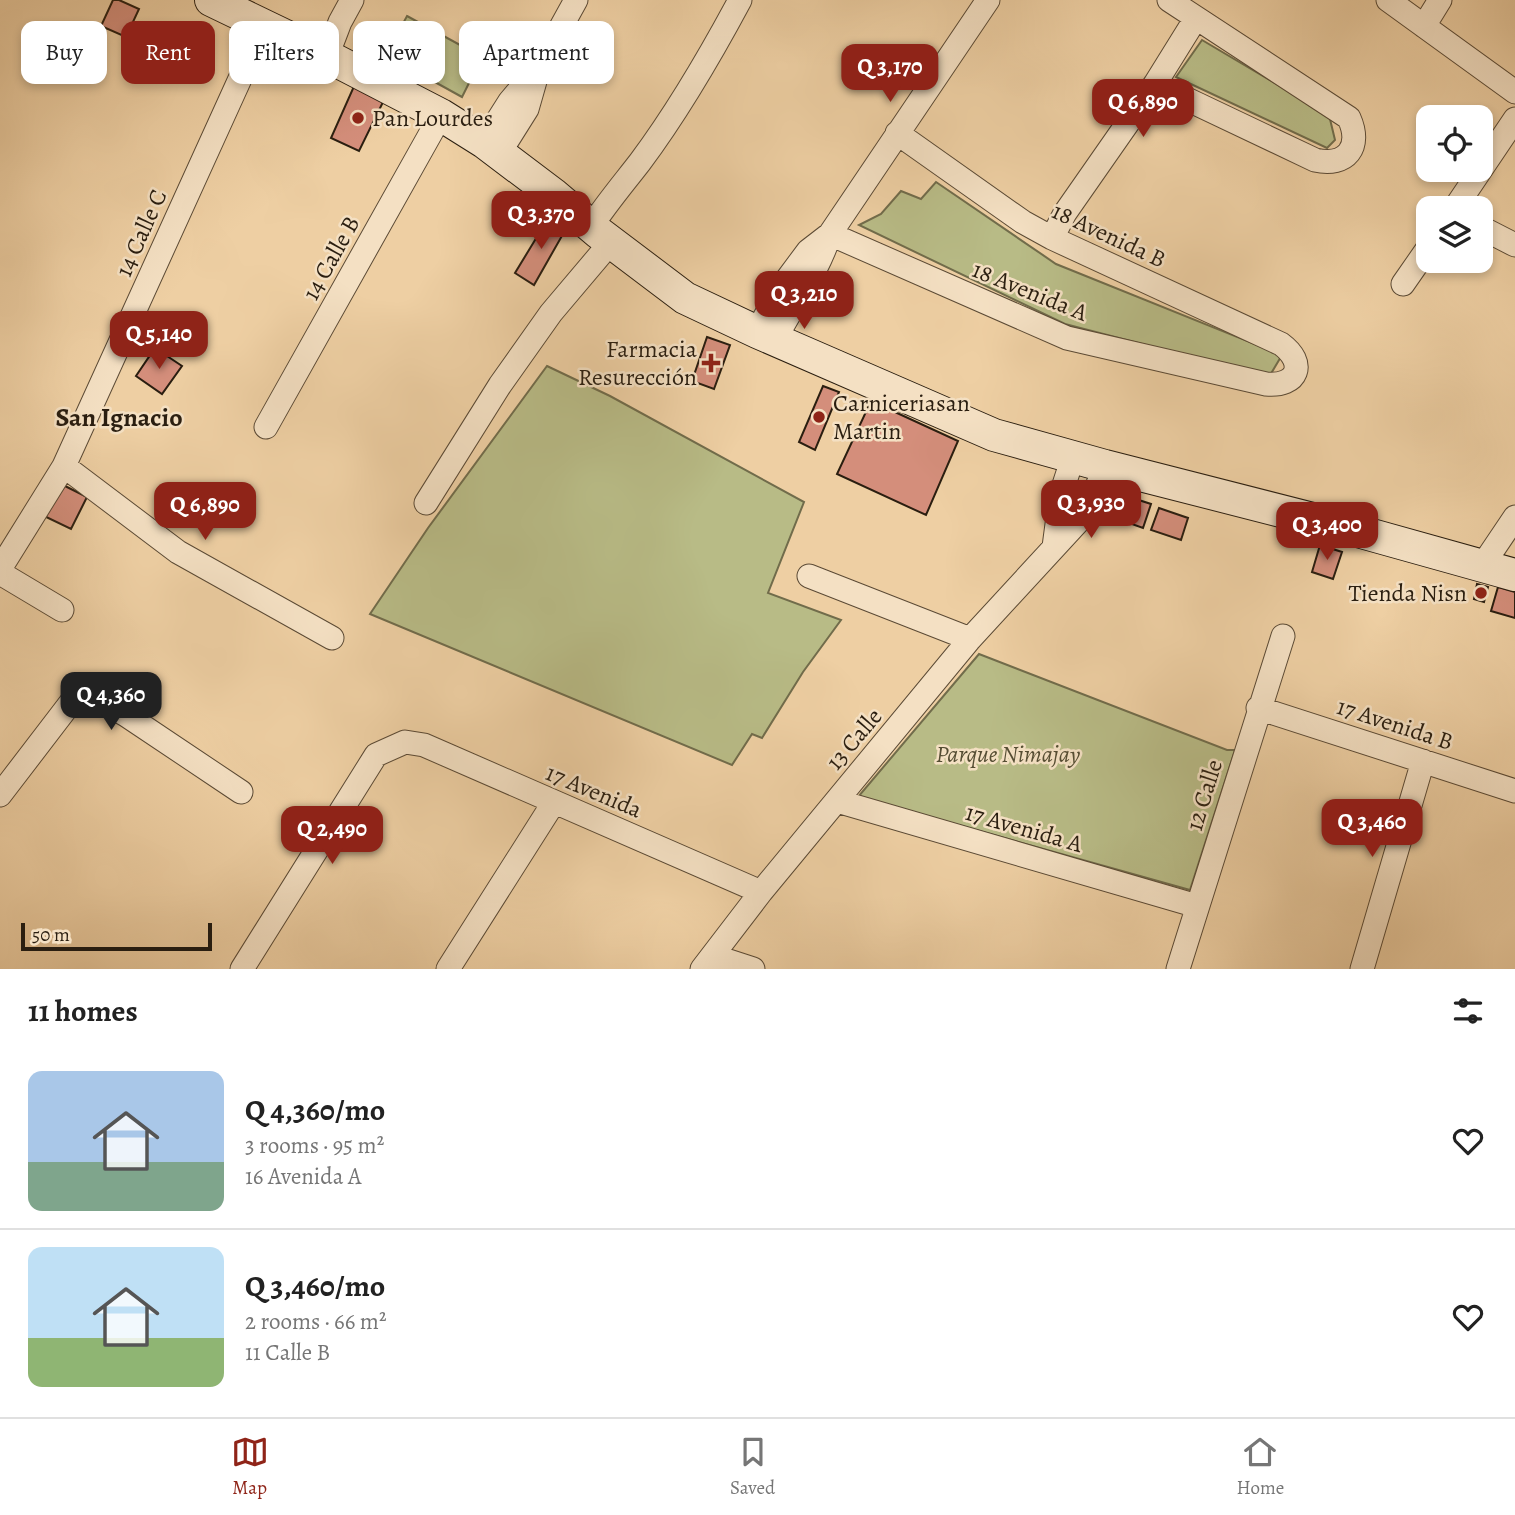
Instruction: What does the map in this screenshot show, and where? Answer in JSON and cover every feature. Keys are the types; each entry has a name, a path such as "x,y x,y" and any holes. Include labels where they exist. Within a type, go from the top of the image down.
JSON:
{"street":[{"path":"211,0 254,21"},
{"path":"339,26 352,0"},
{"path":"492,147 510,101 538,67 576,0"},
{"path":"426,503 500,385 601,235 609,200 640,161 703,69 740,0"},
{"path":"766,335 779,290 808,251 830,234 988,0"},
{"path":"1155,83 1315,160 1330,163 1343,159 1354,143 1354,130 1349,118 1169,0"},
{"path":"1424,26 1440,0"},
{"path":"1397,2 1424,26 1515,92"},
{"path":"1052,238 1065,213 1155,83 1196,18"},
{"path":"339,62 441,115 492,147 601,235 685,298 995,435 1515,575"},
{"name":"14 Calle C","path":"0,571 64,466 238,84"},
{"name":"14 Calle B","path":"266,427 441,115"},
{"path":"1463,196 1515,118"},
{"name":"18 Avenida B","path":"897,133 1023,222 1052,238 1281,344 1291,351 1297,361 1295,373"},
{"name":"18 Avenida A","path":"830,234 1067,338 1266,384 1288,382 1295,373"},
{"path":"1493,234 1515,245"},
{"path":"1404,284 1416,266"},
{"path":"1054,547 1061,494 1073,457"},
{"path":"64,466 178,552 332,638"},
{"name":"13 Calle","path":"708,963 761,892 970,639 1087,512 1105,466"},
{"path":"1482,566 1515,517"},
{"path":"0,571 62,610"},
{"path":"809,576 970,639"},
{"name":"12 Calle","path":"1178,969 1258,708 1283,636"},
{"path":"0,795 75,698 93,697 126,715 241,792"},
{"name":"17 Avenida B","path":"1258,708 1515,790"},
{"name":"17 Avenida","path":"242,969 376,755 405,742 424,745 761,892"},
{"path":"1362,969 1423,761"},
{"name":"17 Avenida A","path":"836,801 1197,906"},
{"path":"448,969 555,802"},
{"path":"708,963 753,969"}],"green space":[{"path":"445,37 459,44 459,84 468,84 462,97 438,84 445,84"},
{"path":"1202,40 1329,115 1335,140 1327,148 1176,77"},
{"path":"936,182 1056,264 1282,355 1269,377 1065,324 859,225 881,214 901,191 921,199"},
{"path":"547,366 610,396 804,502 768,593 841,620 803,672 762,738 752,734 732,765 370,614 428,528"},
{"name":"Parque Nimajay","path":"979,654 1227,750 1235,750 1190,890 858,797"}],"building":[{"path":"113,0 139,9 133,21 121,21 121,35 107,29 107,21 103,21"},
{"name":"Pan Lourdes","path":"355,84 385,98 359,151 331,138"},
{"path":"549,217 567,227 534,285 515,273"},
{"name":"Farmacia Resurección","path":"707,337 730,345 714,389 692,381"},
{"path":"155,348 182,366 162,394 136,376"},
{"name":"Carniceriasan Martin","path":"823,386 839,392 815,450 799,442"},
{"path":"871,401 958,441 926,515 837,474"},
{"path":"59,483 87,497 71,529 42,515"},
{"path":"1120,494 1151,504 1143,528 1112,517"},
{"path":"1159,508 1188,518 1181,540 1151,530"},
{"path":"1320,545 1342,552 1333,579 1312,572"},
{"name":"Tienda Nisn","path":"1477,584 1488,587 1484,602 1474,599"},
{"path":"1498,587 1515,592 1515,618 1491,611"}],"place":[{"name":"Pan Lourdes","path":"358,118"},
{"name":"Farmacia Resurección","path":"711,363"},
{"name":"Carniceriasan Martin","path":"819,417"},
{"name":"Tienda Nisn","path":"1481,593"}],"district":[{"name":"San Ignacio","path":"119,417"}]}
